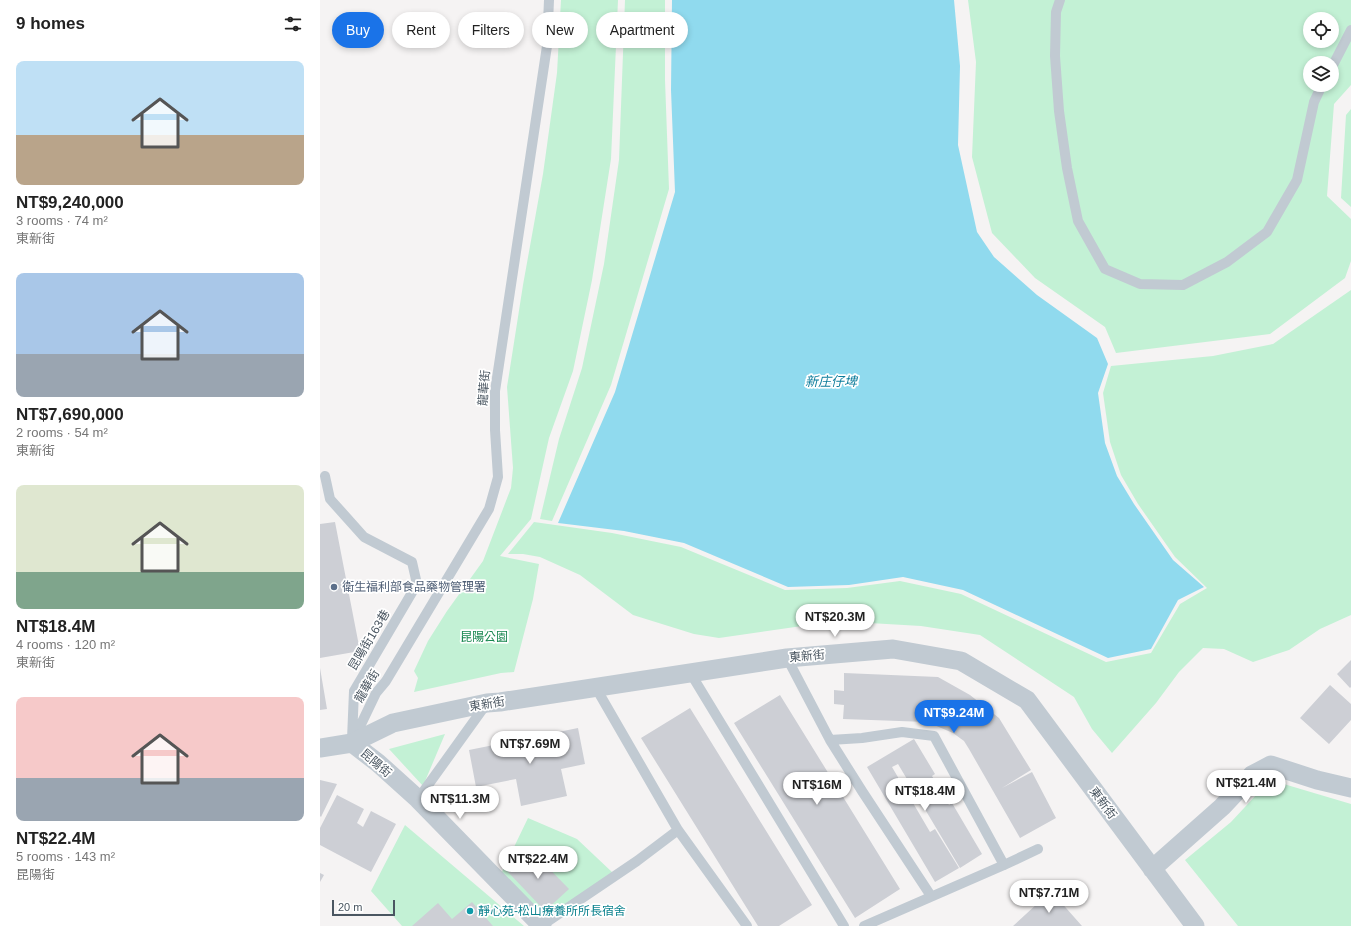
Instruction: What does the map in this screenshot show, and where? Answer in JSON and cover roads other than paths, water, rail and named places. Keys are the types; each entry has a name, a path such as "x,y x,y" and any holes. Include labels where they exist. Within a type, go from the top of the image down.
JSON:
{"street":[{"name":"東新街","path":"352,743 393,723 487,703 691,674 786,658 893,649 961,661 1027,700 1195,926"},
{"name":"昆陽街","path":"320,748 352,743 378,763 418,799 541,926"},
{"path":"1152,869 1222,807 1252,775 1271,765 1317,780 1351,788"}],"lane":[{"name":"龍華街","path":"352,743 376,693 386,681 489,509 498,477 495,430 495,391 547,46 549,0"},
{"path":"1060,0 1056,12 1055,56 1060,111 1068,168 1078,221 1105,269 1140,284 1183,285 1227,262 1267,232 1298,180 1314,102 1319,92"},
{"path":"1338,56 1351,30"},
{"name":"昆陽街163巷","path":"325,476 330,499 364,537 412,562 417,584 354,691 352,743"},
{"path":"786,658 830,740 862,792 931,896"},
{"path":"691,674 844,926"},
{"path":"596,688 678,830 747,926"},
{"path":"418,799 487,703"},
{"path":"830,740 862,738 902,732 934,736 1004,865"},
{"path":"541,926 637,861 678,830"},
{"path":"864,926 1038,849"}],"water":[{"name":"新庄仔埤","path":"672,0 954,0 960,66 958,145 977,232 994,257 1037,295 1097,338 1108,364 1098,393 1105,443 1117,476 1134,504 1173,560 1204,587 1178,600 1151,649 1108,658 963,590 903,577 849,585 788,587 684,543 624,531 558,523 615,392 675,192 671,90 671,48 688,48 688,12 672,12"}],"place":[{"name":"衛生福利部食品藥物管理署","path":"334,587"},
{"name":"靜心苑-松山療養所所長宿舍","path":"470,911"}],"park label":[{"name":"昆陽公園","path":"484,637"}]}
